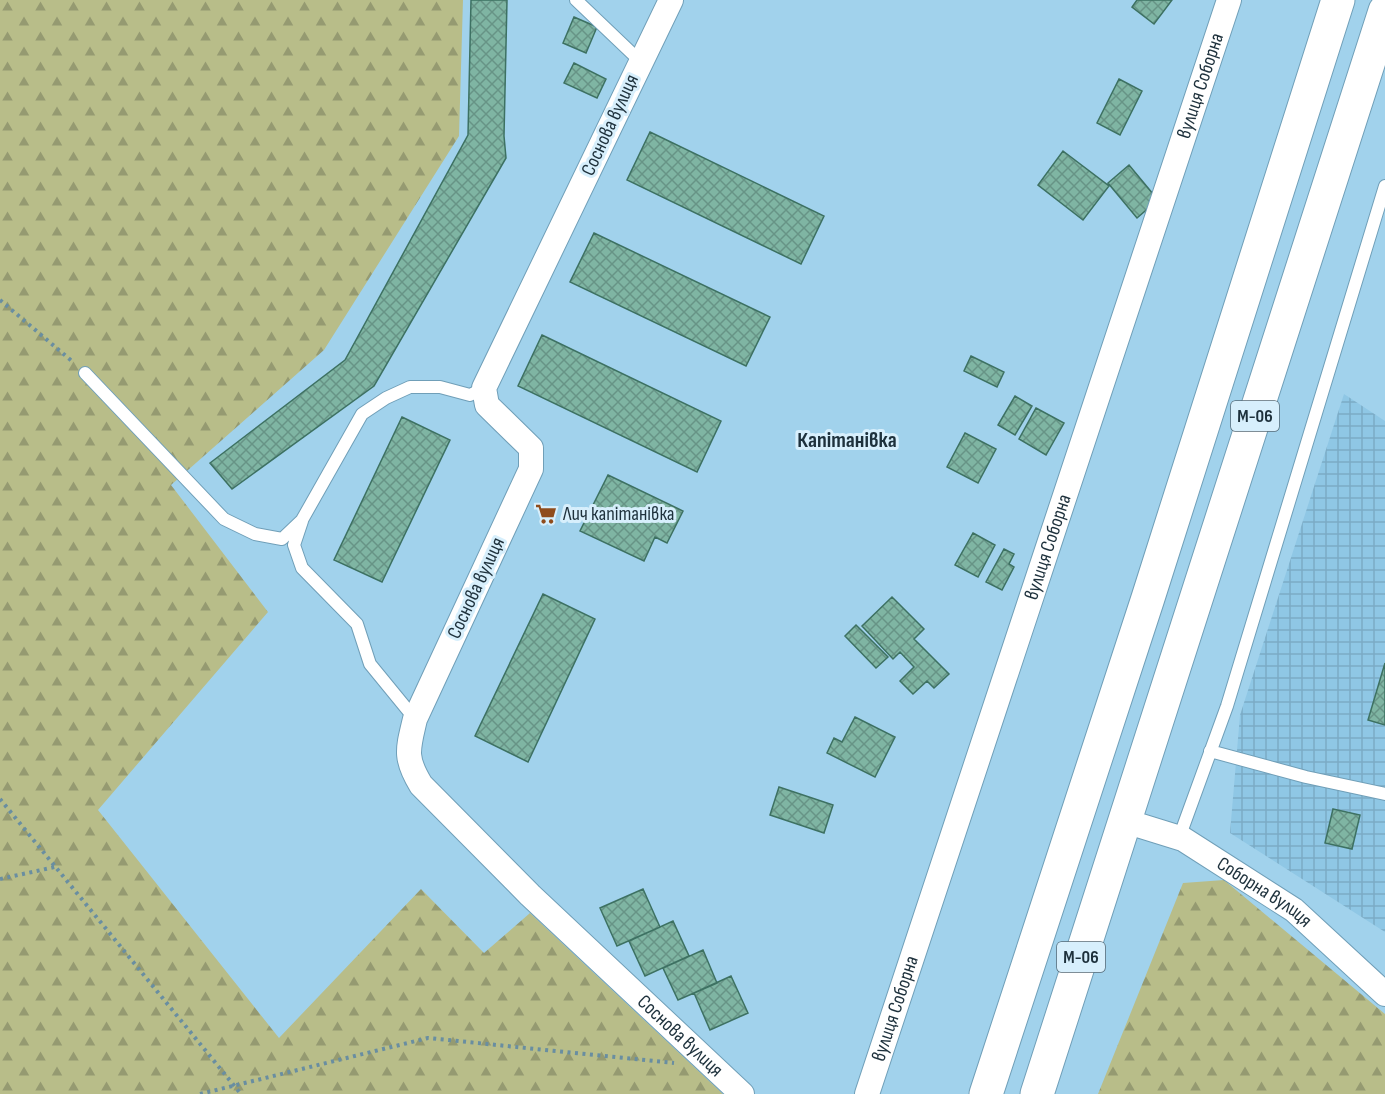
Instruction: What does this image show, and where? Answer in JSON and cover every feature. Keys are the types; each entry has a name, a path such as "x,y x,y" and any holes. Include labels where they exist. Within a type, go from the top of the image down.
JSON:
{"highway":[{"name":"М-06","path":"986,1094 1144,610 1338,0"},
{"name":"М-06","path":"1037,1094 1385,11"}],"street":[{"name":"Соснова вулиця","path":"671,0 484,388 487,405 531,448 531,469 415,719 407,750 412,769 421,785 530,895 742,1094"},
{"name":"вулиця Соборна","path":"867,1094 1229,0"},
{"name":"Соборна вулиця","path":"1125,821 1179,838 1294,910 1385,994"}],"lane":[{"path":"576,0 640,62"},
{"path":"1179,838 1227,706 1385,186"},
{"path":"85,373 224,519 255,534 282,539 302,520"},
{"path":"415,719 370,664 357,624 302,568 294,545 302,520 362,414 386,398 410,387 440,387 470,395 484,388"},
{"path":"1210,751 1306,777 1385,794"}],"path":[{"path":"0,300 85,373"},
{"path":"0,799 241,1094"},
{"path":"0,879 55,867"},
{"path":"200,1094 428,1038 714,1067"}],"shaded area":[{"path":"1344,394 1385,421 1385,932 1230,833 1240,715"}],"green space":[{"path":"0,0 463,0 459,136 324,350 171,485 268,612 98,810 279,1038 421,889 484,953 530,913 723,1094 0,1094"},
{"path":"1224,880 1385,1014 1385,1094 1098,1094 1183,883"}],"building":[{"path":"471,0 507,0 504,136 506,158 374,386 232,489 210,463 345,360 468,135"},
{"path":"1137,0 1172,0 1154,24 1132,7"},
{"path":"574,17 597,27 586,53 563,43"},
{"path":"574,63 606,79 597,98 564,83"},
{"path":"1119,79 1142,91 1120,135 1097,123"},
{"path":"650,132 824,216 801,264 627,180"},
{"path":"1063,151 1109,186 1083,220 1038,185"},
{"path":"1129,165 1158,200 1137,218 1108,183"},
{"path":"594,233 770,317 746,366 570,282"},
{"path":"542,335 721,421 697,472 518,386"},
{"path":"971,356 1004,372 997,387 964,371"},
{"path":"1015,396 1032,406 1015,435 998,425"},
{"path":"1036,408 1064,423 1046,455 1019,439"},
{"path":"402,417 450,440 382,582 334,560"},
{"path":"965,433 996,449 978,483 947,467"},
{"path":"608,475 683,511 667,543 655,537 644,561 580,531"},
{"path":"973,533 995,545 978,577 955,565"},
{"path":"1004,549 1014,554 1009,564 1014,567 1002,590 986,582"},
{"path":"543,594 595,619 528,762 475,736"},
{"path":"892,597 924,629 914,639 949,674 934,688 927,681 913,694 900,681 914,667 900,652 893,659 862,626"},
{"path":"856,625 888,657 876,668 845,636"},
{"path":"1385,663 1385,725 1368,720"},
{"path":"855,717 895,737 875,777 827,753 834,738 842,742"},
{"path":"779,787 833,805 824,833 770,815"},
{"path":"1333,809 1360,815 1352,849 1325,843"},
{"path":"643,889 660,927 617,946 600,908"},
{"path":"673,921 689,956 645,976 629,941"},
{"path":"703,950 717,983 678,1000 663,968"},
{"path":"731,976 748,1013 710,1030 694,993"}],"place":[{"name":"Лич капітанівка","path":"546,514"}],"district":[{"name":"Капітанівка","path":"847,440"}]}
